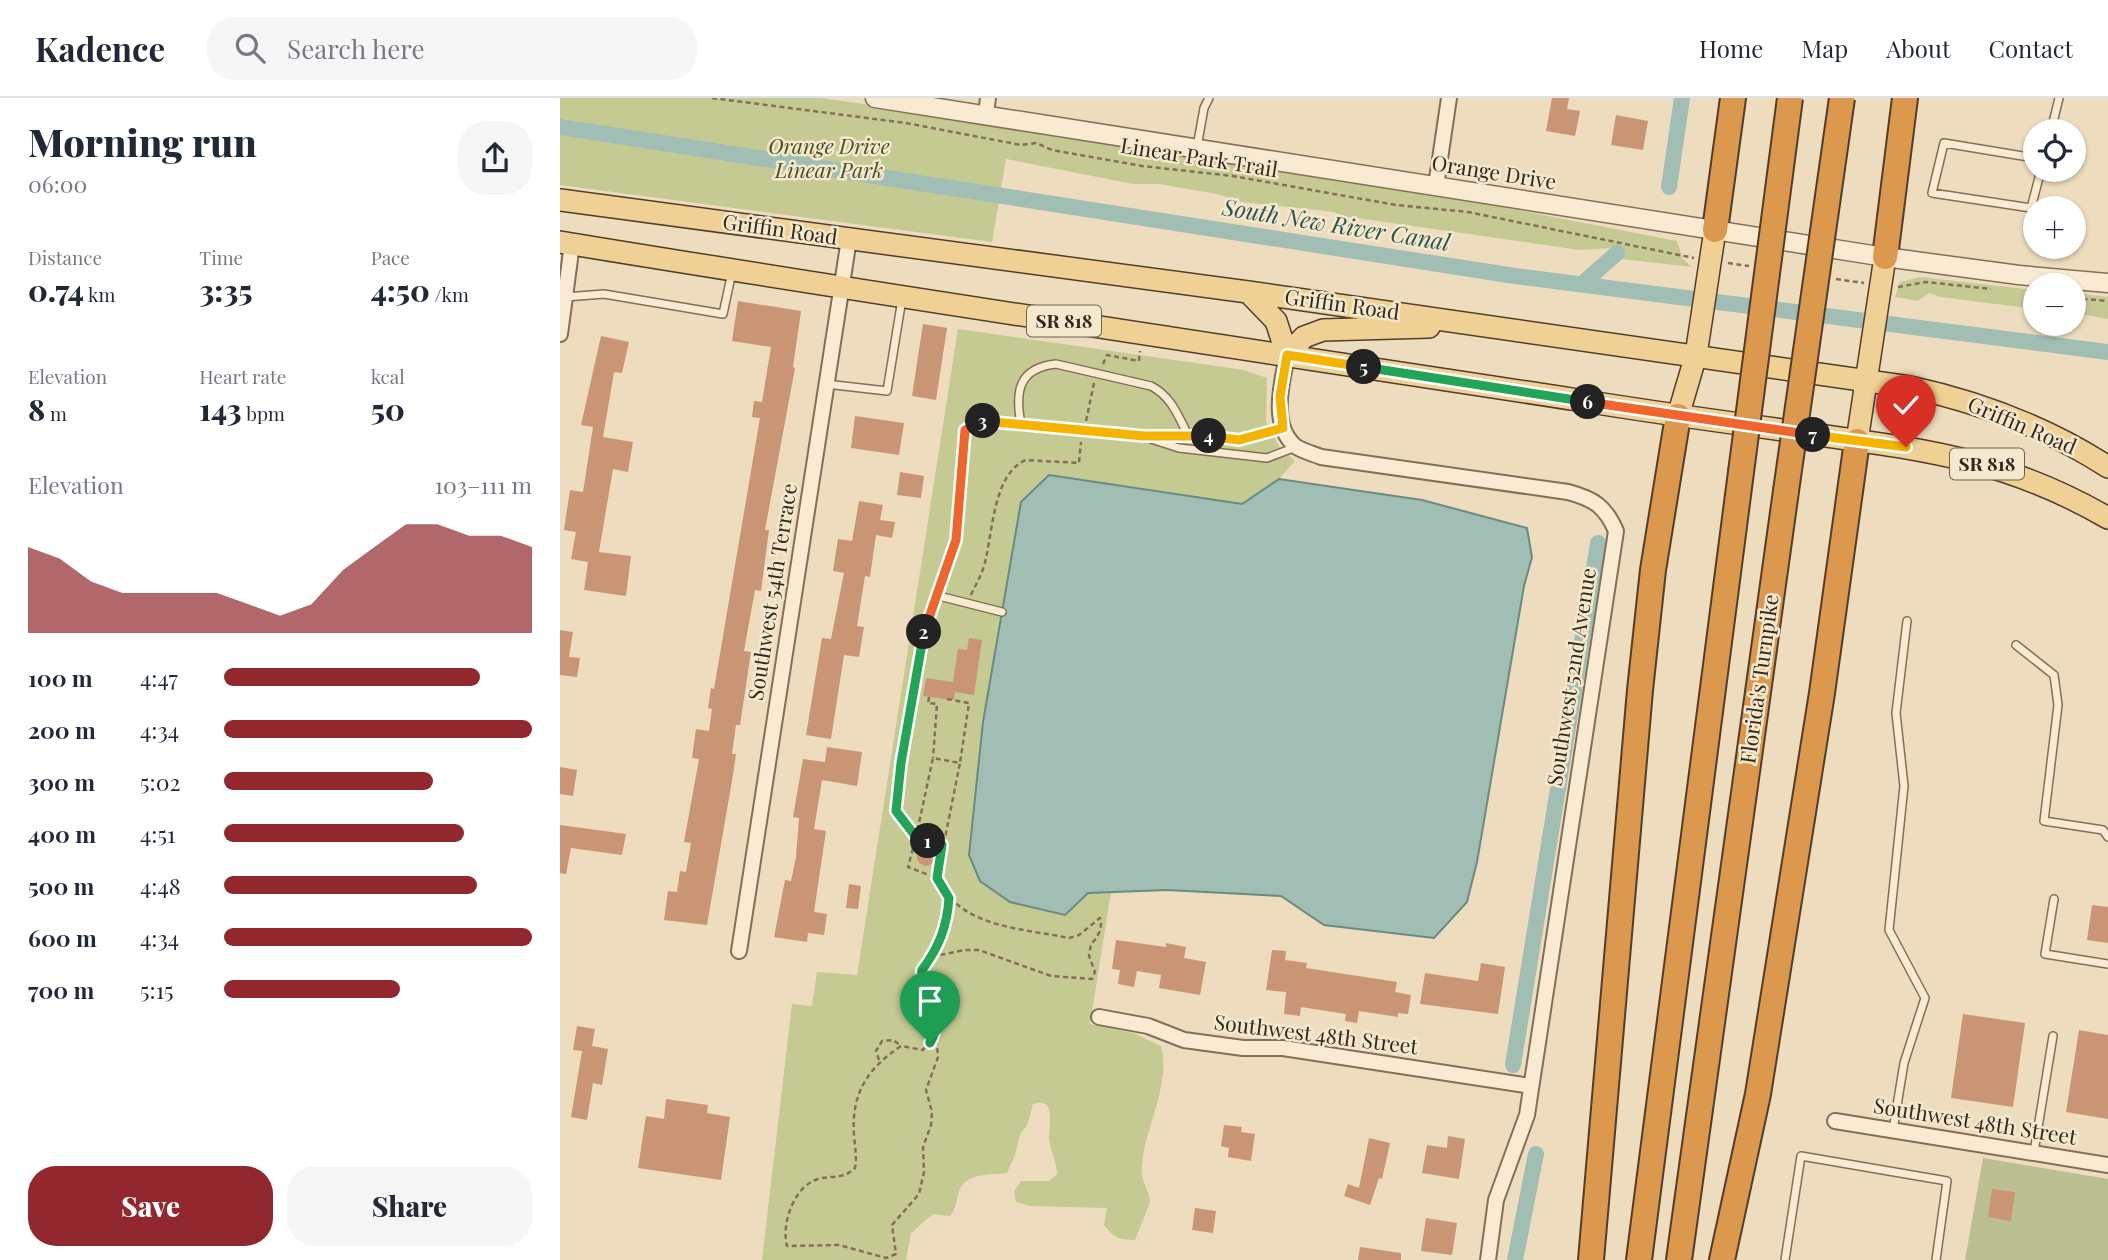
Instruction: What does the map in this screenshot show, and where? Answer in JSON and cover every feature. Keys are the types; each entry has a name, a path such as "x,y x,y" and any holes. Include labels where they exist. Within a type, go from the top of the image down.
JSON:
{"highway":[{"path":"1715,230 1733,98"},
{"path":"1639,1260 1790,98"},
{"name":"Florida's Turnpike","path":"1679,1260 1842,98"},
{"path":"1885,257 1905,98"},
{"path":"1591,1260 1642,665 1653,570 1678,416"},
{"path":"1722,1260 1758,1094 1822,693 1857,441"}],"main road":[{"name":"Griffin Road","path":"560,200 1248,292 1917,388 1974,404 2078,448 2108,467"},
{"path":"1678,416 1701,329 1701,264 1715,230"},
{"name":"SR 818","path":"566,243 1974,460 2070,496 2108,518"},
{"path":"1857,441 1873,354 1891,291 1885,257"},
{"path":"1248,292 1276,321 1287,355 1304,337 1323,330 1363,331 1473,324"}],"street":[{"name":"Orange Drive","path":"875,98 987,106 1197,147 1885,257 2019,275 2108,283"},
{"path":"1436,186 1449,98"},
{"name":"Southwest 54th Terrace","path":"739,951 849,239"},
{"path":"560,334 565,297 566,243"},
{"path":"1287,355 1280,397 1283,428 1296,447"},
{"name":"Southwest 52nd Avenue","path":"1296,447 1321,457 1569,492 1592,499 1607,511 1616,531 1527,1115 1496,1200 1488,1260"},
{"name":"Southwest 48th Street","path":"1099,1017 1148,1026 1184,1040 1243,1048 1283,1048 1531,1086"},
{"name":"Southwest 48th Street","path":"1835,1121 2108,1165"}],"lane":[{"path":"1197,147 1204,108 1209,98"},
{"path":"2054,119 2059,98"},
{"path":"2023,156 1944,143 1933,193 2031,208 2038,182"},
{"path":"565,297 604,294 723,314 733,269"},
{"path":"826,384 887,391 903,295"},
{"path":"1021,424 1017,399 1021,385 1042,366 1056,364 1152,386 1164,393 1172,403 1188,435"},
{"path":"896,811 901,763 926,621 956,540 965,430 984,421 1144,436 1188,435 1239,440 1283,428"},
{"path":"1144,436 1179,449 1267,458 1296,447"},
{"path":"935,595 1002,612"},
{"path":"1893,1130 1904,1063 1925,998 1889,930 1904,786 1896,713 1907,621"},
{"path":"2016,645 2054,675 2058,705 2044,821 2103,830 2108,837"},
{"path":"2054,899 2045,954 2108,964"},
{"path":"2034,1153 2053,1036"},
{"path":"1785,1260 1801,1156 1947,1181 1937,1260"}],"path":[{"name":"Linear Park Trail","path":"712,98 905,123 1021,145 1036,142 1052,150 1142,166 1233,176 1396,205 1468,212 1682,253 1701,264"},
{"path":"1891,291 1926,282 1994,289"},
{"path":"2086,299 2108,302"},
{"path":"1097,367 1098,362 1104,364 1107,355 1139,360 1140,351"},
{"path":"1085,425 1095,377"},
{"path":"967,603 983,570 990,527 1001,489 1013,469 1026,460 1079,463 1081,442"},
{"path":"929,697 928,703 937,704 933,758 908,867 937,878 949,898 981,920 1069,938 1079,935 1100,918 1102,923 1096,939 1091,944 1089,956 1095,972 1092,979 1059,978 979,950 934,956"},
{"path":"937,878 942,845 952,817 969,704 947,699"},
{"path":"933,758 960,762"},
{"path":"896,811 916,837 942,845"},
{"path":"901,1046 879,1060 867,1074 857,1104 855,1168 839,1177 819,1178 802,1189 788,1220 787,1246 832,1244 869,1251 886,1258 896,1254 892,1225 896,1216 913,1204 923,1181 923,1147 931,1125 932,1112 926,1090 938,1058 933,1006 921,976 922,970 934,956 946,924 949,898"},
{"path":"879,1060 876,1051 882,1041 893,1040 901,1046 923,1050 935,1034"}],"green space":[{"name":"Orange Drive Linear Park","path":"560,98 820,98 908,110 1481,203 1677,241 1683,259 1692,267 1621,259 1613,248 1579,250 1343,216 1334,212 1242,202 1217,194 1159,184 1133,184 1006,159 992,242 560,185"},
{"path":"1920,277 2023,289 2023,307 1940,297 1929,293 1918,301 1895,297 1900,282"},
{"path":"2086,294 2108,297 2108,319 2086,315"},
{"path":"958,329 1244,370 1267,378 1266,421 1279,446 1295,461 1279,479 1242,504 1049,476 1021,502 983,722 1088,893 1111,892 1090,1024 1133,1033 1161,1046 1163,1076 1142,1166 1142,1176 1150,1202 1135,1240 1117,1237 1107,1229 1104,1225 1107,1208 1029,1206 1016,1202 1014,1191 1021,1181 1049,1181 1057,1174 1049,1140 1049,1108 1046,1104 1033,1104 1027,1126 1020,1134 1007,1173 978,1176 966,1181 950,1216 933,1214 911,1233 906,1260 762,1260 792,1004 812,1006 817,972 857,975"},
{"path":"1983,1158 2108,1179 2108,1260 1965,1260"}],"water":[{"path":"1049,475 1242,504 1279,479 1422,500 1527,528 1532,557 1524,586 1477,862 1467,902 1434,938 1324,925 1281,896 1167,890 1088,893 1065,915 1010,902 980,881 969,855 983,722 1021,502"}],"building":[{"path":"1552,98 1569,98 1567,109 1580,111 1575,136 1546,131"},
{"path":"1616,115 1648,121 1643,150 1611,145"},
{"path":"738,301 801,311 795,368 765,530 769,530 761,591 755,590 744,651 751,652 740,725 736,725 732,754 736,754 733,775 707,925 664,920 668,891 677,892 680,871 686,872 691,843 684,842 699,759 692,758 696,729 709,731 711,688 714,689 760,418 752,417 754,401 762,402 771,347 732,341"},
{"path":"923,324 947,328 936,400 912,396"},
{"path":"601,336 629,342 622,373 614,372 603,437 633,442 628,472 613,469 599,552 631,556 626,596 584,590 588,562 571,559 576,532 564,530 570,490 583,492 593,427 581,425"},
{"path":"855,416 904,423 899,455 851,448"},
{"path":"900,472 924,476 921,498 897,495"},
{"path":"859,501 883,505 880,520 895,522 892,538 876,535 870,577 865,576 857,626 864,627 859,657 844,655 831,739 806,735 822,638 831,639 844,573 833,571 838,539 852,541"},
{"path":"560,630 573,632 569,657 580,658 577,677 560,675"},
{"path":"969,638 982,640 974,695 955,692 954,700 923,696 926,678 953,682 958,649 967,650"},
{"path":"827,747 862,752 857,786 822,780 814,829 826,831 814,912 827,914 824,935 808,933 807,942 774,937 785,880 791,881 796,857 799,818 793,817 803,759 825,762"},
{"path":"560,767 577,770 573,796 560,794"},
{"path":"560,825 626,834 622,855 571,848 566,874 560,873"},
{"path":"926,848 932,851 935,857 932,863 926,866 920,863 917,857 920,851"},
{"path":"849,884 861,886 858,909 846,908"},
{"path":"2092,905 2108,907 2108,943 2087,940"},
{"path":"1116,940 1186,947 1184,958 1206,962 1200,995 1159,988 1161,975 1137,971 1134,987 1118,984 1120,970 1112,969"},
{"path":"1272,950 1286,951 1285,960 1307,963 1306,968 1397,982 1395,992 1411,995 1408,1014 1398,1013 1398,1017 1359,1011 1357,1023 1345,1021 1346,1014 1301,1007 1300,1016 1284,1014 1286,992 1266,990"},
{"path":"1481,963 1505,967 1498,1014 1420,1004 1425,973 1478,981"},
{"path":"1963,1014 2025,1023 2013,1107 1951,1098"},
{"path":"577,1026 595,1029 592,1046 608,1049 602,1085 593,1083 587,1120 571,1117 582,1051 573,1050"},
{"path":"2079,1030 2108,1035 2108,1119 2066,1112"},
{"path":"666,1099 708,1105 707,1113 730,1117 721,1180 638,1168 646,1116 664,1119"},
{"path":"1224,1125 1242,1127 1241,1132 1255,1134 1251,1161 1228,1157 1229,1148 1221,1146"},
{"path":"1448,1136 1465,1139 1459,1179 1422,1173 1427,1145 1447,1148"},
{"path":"1369,1138 1390,1143 1382,1179 1379,1178 1370,1205 1344,1196 1348,1184 1359,1188"},
{"path":"1992,1189 2015,1192 2011,1221 1988,1217"},
{"path":"1195,1208 1216,1211 1213,1233 1192,1230"},
{"path":"1426,1218 1457,1223 1452,1255 1421,1251"},
{"path":"1360,1247 1401,1253 1401,1260 1358,1260"}],"waterway":[{"path":"1669,187 1682,98"},
{"name":"South New River Canal","path":"560,127 1515,276 2108,352"},
{"path":"1582,284 1617,253"},
{"path":"1513,1065 1598,543"},
{"path":"1515,1260 1536,1154"}],"route":[{"path":"930,1043 935,1034 933,1006 921,976 922,970 934,956 946,924 949,898 937,878 942,845 916,837 896,811 901,763 926,621 956,540 965,430 984,421 1144,436 1203,435 1239,440 1283,428 1280,397 1287,355 1678,416 1906,447"}]}
